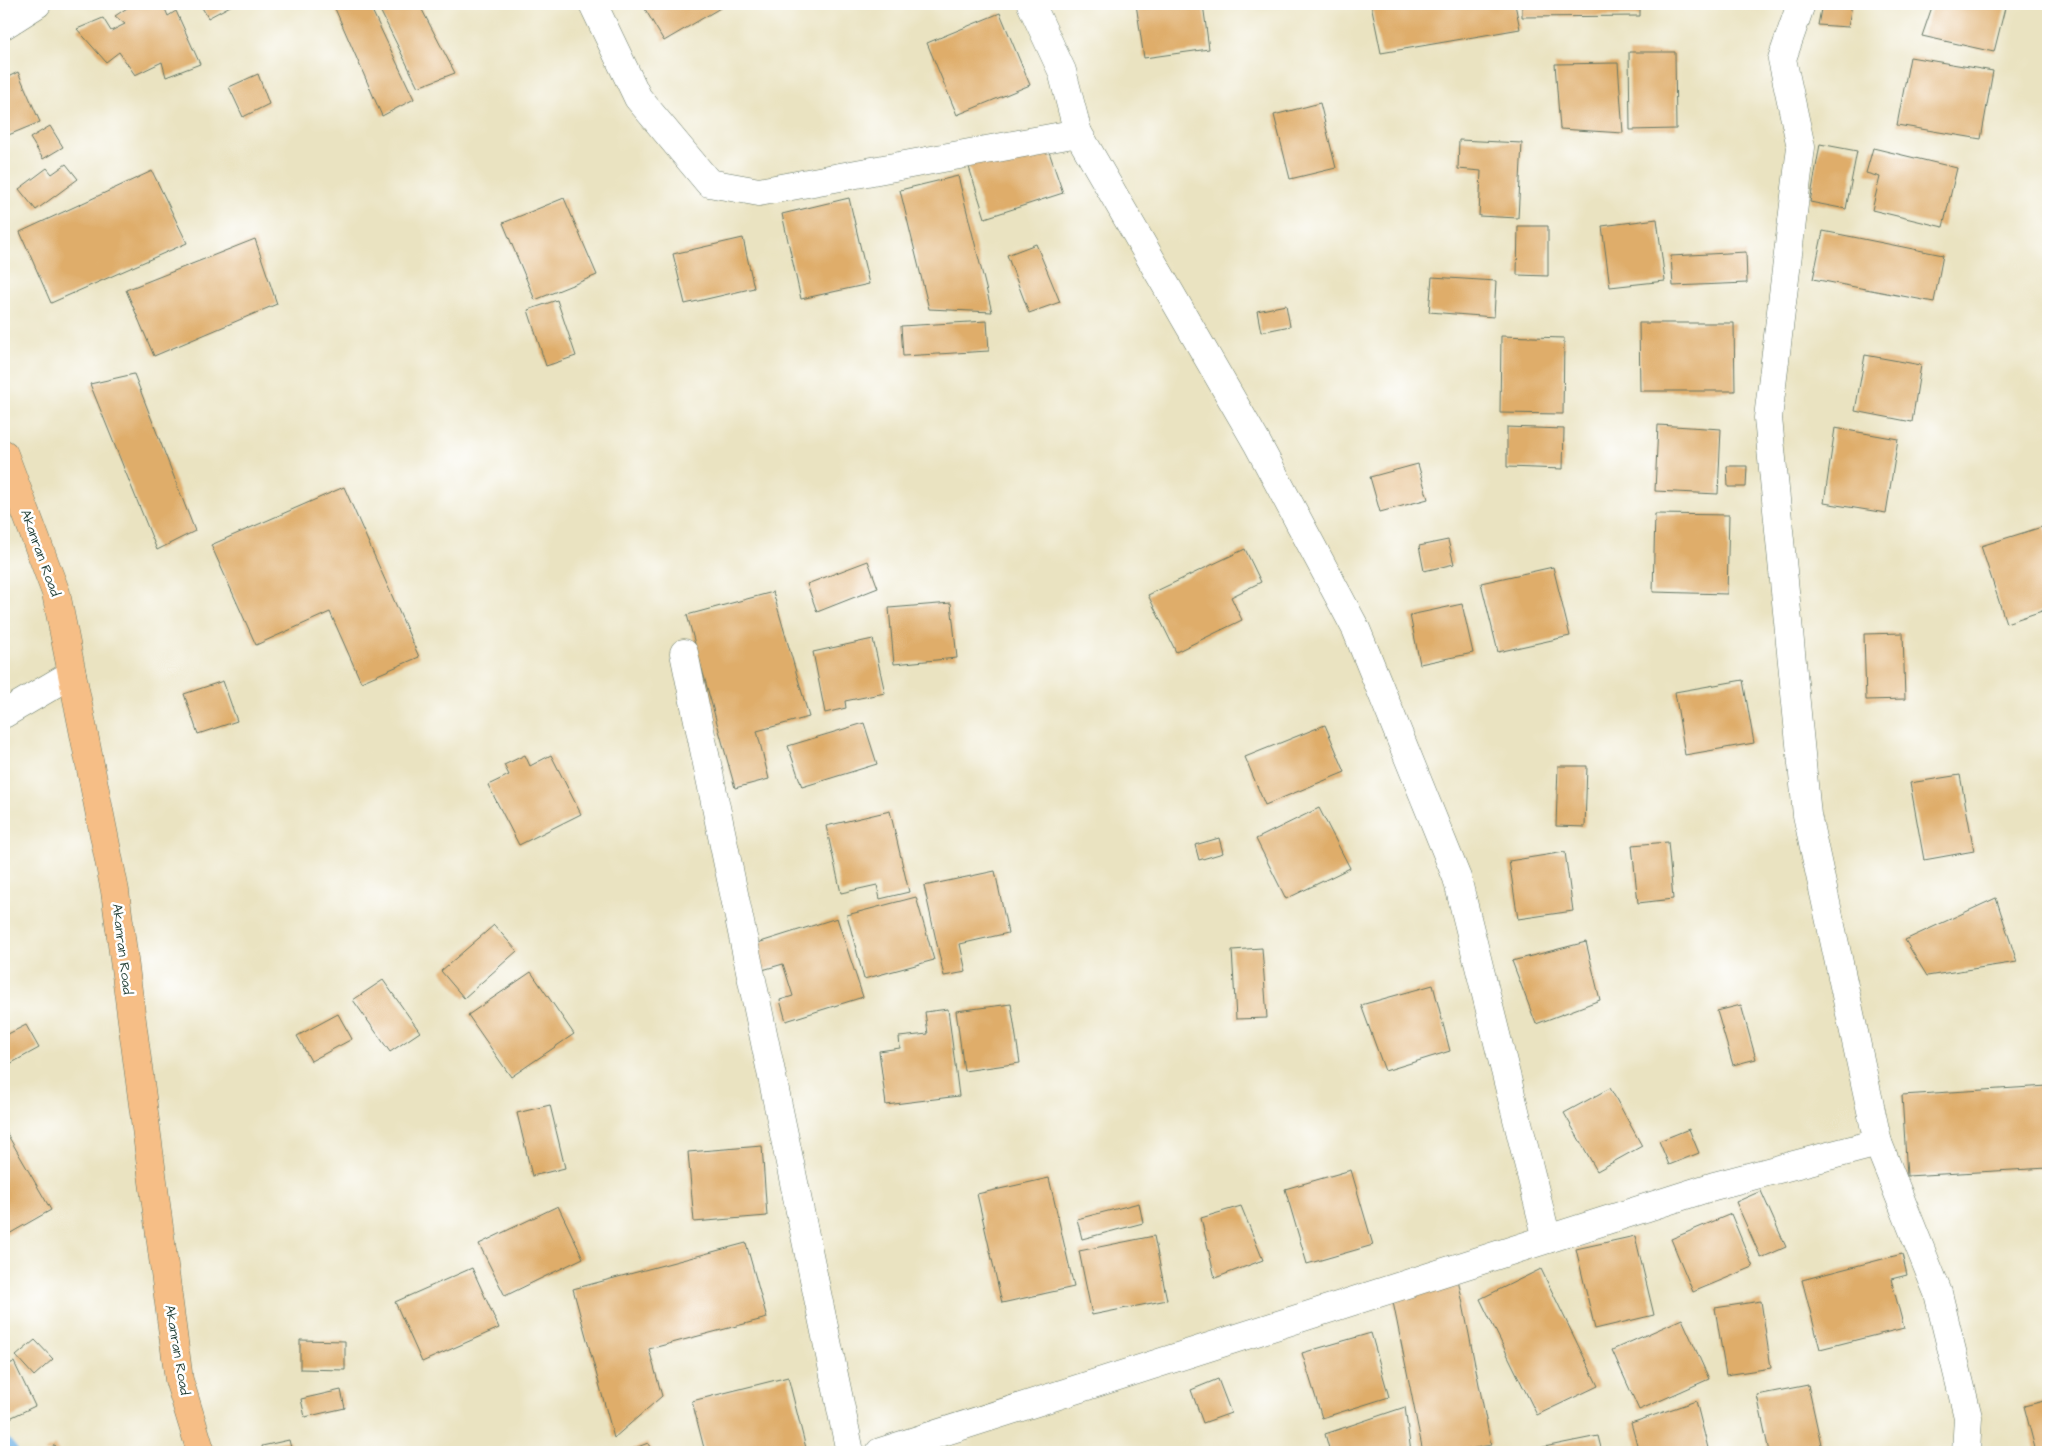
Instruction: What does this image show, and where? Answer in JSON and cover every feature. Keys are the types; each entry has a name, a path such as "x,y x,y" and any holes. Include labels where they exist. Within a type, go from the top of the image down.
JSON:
{"main road":[{"name":"Akanran Road","path":"4,454 56,593 115,891 179,1380 201,1452"}],"street":[{"path":"4,25 37,4"},
{"path":"593,4 638,98 709,183 759,192 1078,133"},
{"path":"1031,4 1062,71 1078,133 1257,443 1356,629 1457,878 1547,1239"},
{"path":"1801,4 1782,59 1801,147 1768,418 1807,815 1878,1143 1938,1293 1968,1417 1966,1452"},
{"path":"684,653 850,1452"},
{"path":"4,714 72,674"},
{"path":"880,1452 947,1442 1547,1239 1714,1186 1878,1143"}],"building":[{"path":"133,4 163,4 168,16 176,11 200,64 166,77 162,62 135,75 119,52 106,62 77,29 103,18 111,31 125,24 115,16"},
{"path":"200,4 234,4 208,18"},
{"path":"333,4 369,4 414,99 382,116"},
{"path":"377,4 419,4 455,73 418,87"},
{"path":"642,4 727,4 664,41"},
{"path":"1136,4 1203,4 1209,49 1144,58"},
{"path":"1371,4 1515,4 1520,29 1381,53"},
{"path":"1522,4 1640,4 1640,16 1522,17"},
{"path":"1822,4 1852,4 1848,27 1818,25"},
{"path":"1933,4 2006,4 1994,52 1922,36"},
{"path":"1000,13 1030,85 957,115 927,43"},
{"path":"1629,52 1675,52 1676,129 1630,130"},
{"path":"1910,57 1993,71 1981,139 1897,125"},
{"path":"1618,63 1623,133 1560,129 1555,64"},
{"path":"18,72 40,122 6,136 4,131 4,79"},
{"path":"258,74 269,104 243,117 229,87"},
{"path":"1320,103 1336,168 1290,179 1274,115"},
{"path":"50,126 63,147 43,159 30,138"},
{"path":"1045,140 1063,193 985,218 968,164"},
{"path":"1459,140 1522,143 1518,218 1479,216 1481,171 1458,169"},
{"path":"1820,144 1857,151 1846,209 1810,202"},
{"path":"1873,148 1957,168 1943,227 1872,210 1880,177 1866,173"},
{"path":"66,164 78,179 36,210 19,189 47,168 52,174"},
{"path":"152,171 187,243 51,303 20,232"},
{"path":"958,176 992,312 929,309 900,190"},
{"path":"564,198 597,275 535,300 503,223"},
{"path":"849,198 869,284 801,299 782,214"},
{"path":"1657,219 1665,281 1610,287 1602,226"},
{"path":"1518,226 1548,226 1548,276 1517,275"},
{"path":"1823,231 1943,255 1934,302 1813,279"},
{"path":"743,238 754,288 685,304 673,254"},
{"path":"255,239 277,304 154,356 126,290"},
{"path":"1036,244 1060,302 1029,313 1007,255"},
{"path":"1746,252 1747,283 1673,286 1671,256"},
{"path":"1432,277 1496,281 1494,317 1429,312"},
{"path":"557,300 576,356 546,366 528,310"},
{"path":"1286,305 1290,326 1261,332 1257,311"},
{"path":"987,321 989,351 903,356 901,326"},
{"path":"1639,323 1734,323 1735,391 1640,391"},
{"path":"1501,336 1564,338 1563,414 1500,413"},
{"path":"1865,355 1921,365 1912,422 1855,411"},
{"path":"134,374 195,531 157,550 90,384"},
{"path":"1658,425 1721,429 1718,494 1655,491"},
{"path":"1507,427 1564,429 1563,469 1507,467"},
{"path":"1835,428 1898,439 1886,513 1824,503"},
{"path":"1418,464 1428,499 1380,512 1370,477"},
{"path":"1727,466 1747,466 1746,487 1728,487"},
{"path":"344,487 419,657 361,682 330,612 256,645 211,545"},
{"path":"1655,514 1729,515 1727,594 1653,592"},
{"path":"2045,526 2048,537 2048,609 2006,623 1981,546"},
{"path":"1448,540 1454,564 1424,571 1419,546"},
{"path":"1245,549 1261,582 1231,597 1242,620 1176,652 1148,595"},
{"path":"868,561 878,588 817,612 807,584"},
{"path":"1553,567 1570,636 1498,652 1481,583"},
{"path":"773,592 809,717 757,731 769,779 735,788 687,615"},
{"path":"951,603 957,658 894,664 889,608"},
{"path":"1462,604 1473,653 1420,664 1410,615"},
{"path":"1903,633 1905,699 1866,700 1864,634"},
{"path":"873,639 885,693 845,701 846,708 825,713 813,652"},
{"path":"1743,680 1754,743 1685,755 1675,692"},
{"path":"223,681 237,721 198,734 184,694"},
{"path":"864,723 877,764 802,787 788,746"},
{"path":"1325,725 1345,772 1265,805 1245,757"},
{"path":"525,755 530,766 551,755 581,814 519,845 488,785 509,775 504,765"},
{"path":"1558,766 1587,766 1585,827 1556,826"},
{"path":"1960,775 1974,851 1924,860 1910,783"},
{"path":"1319,808 1350,868 1286,899 1256,839"},
{"path":"890,811 909,892 880,899 877,885 841,893 826,826"},
{"path":"1219,838 1223,853 1199,860 1195,845"},
{"path":"1668,842 1673,899 1638,903 1632,845"},
{"path":"1565,852 1573,911 1518,919 1509,861"},
{"path":"995,871 1008,933 960,944 966,972 944,976 924,886"},
{"path":"916,897 934,960 864,979 847,915"},
{"path":"1996,898 2017,962 1927,976 1905,940"},
{"path":"837,918 863,997 786,1021 780,1000 793,996 783,964 759,971 751,945"},
{"path":"494,925 517,951 464,998 441,971"},
{"path":"1586,942 1600,1000 1536,1024 1512,961"},
{"path":"1262,948 1267,1018 1236,1019 1232,950"},
{"path":"531,972 574,1034 511,1077 468,1015"},
{"path":"383,980 420,1032 390,1052 353,1000"},
{"path":"1433,985 1450,1051 1385,1071 1361,1005"},
{"path":"1011,1004 1020,1063 964,1071 956,1011"},
{"path":"1741,1005 1756,1059 1733,1065 1717,1011"},
{"path":"948,1009 959,1096 886,1105 879,1051 900,1048 899,1037 928,1034 925,1012"},
{"path":"338,1014 352,1039 311,1061 297,1036"},
{"path":"26,1025 39,1048 6,1066 4,1062 4,1036"},
{"path":"2048,1086 2048,1168 1907,1176 1902,1095"},
{"path":"1610,1088 1642,1146 1597,1171 1564,1113"},
{"path":"550,1105 565,1168 532,1176 517,1113"},
{"path":"1689,1129 1699,1153 1669,1165 1659,1141"},
{"path":"6,1132 51,1210 7,1235 4,1229 4,1133"},
{"path":"762,1146 767,1216 694,1222 688,1152"},
{"path":"1351,1170 1373,1245 1307,1264 1285,1189"},
{"path":"1049,1178 1074,1287 1002,1303 977,1194"},
{"path":"1761,1191 1786,1247 1761,1258 1736,1202"},
{"path":"1139,1203 1143,1223 1082,1239 1077,1219"},
{"path":"558,1206 583,1258 505,1296 479,1244"},
{"path":"1241,1206 1263,1260 1215,1278 1201,1218"},
{"path":"1731,1214 1753,1267 1693,1292 1671,1239"},
{"path":"1154,1236 1167,1300 1092,1315 1079,1251"},
{"path":"1635,1236 1654,1315 1595,1329 1576,1249"},
{"path":"746,1243 767,1318 649,1349 662,1396 614,1438 573,1289"},
{"path":"1902,1254 1907,1275 1891,1279 1904,1328 1820,1349 1802,1280"},
{"path":"472,1268 499,1328 422,1362 395,1302"},
{"path":"1541,1269 1598,1386 1537,1415 1480,1299"},
{"path":"1458,1279 1491,1445 1454,1452 1423,1452 1391,1292"},
{"path":"1761,1301 1771,1368 1726,1375 1715,1308"},
{"path":"1682,1319 1709,1379 1639,1410 1612,1350"},
{"path":"1371,1333 1389,1397 1322,1418 1302,1353"},
{"path":"35,1340 53,1359 34,1376 16,1356"},
{"path":"300,1340 345,1341 345,1370 300,1369"},
{"path":"14,1362 35,1406 10,1418 4,1405 4,1366"},
{"path":"788,1377 807,1452 705,1452 692,1401"},
{"path":"1218,1379 1231,1413 1203,1423 1191,1390"},
{"path":"1808,1385 1822,1449 1808,1452 1769,1452 1757,1395"},
{"path":"341,1390 345,1408 305,1417 301,1399"},
{"path":"2048,1400 2048,1452 2036,1452 2024,1406"},
{"path":"1696,1401 1709,1452 1639,1452 1631,1423"},
{"path":"1405,1407 1411,1452 1330,1452 1325,1434"},
{"path":"1598,1436 1602,1452 1535,1452 1534,1449"},
{"path":"289,1440 292,1452 263,1452 262,1446"},
{"path":"648,1443 652,1452 625,1452"},
{"path":"55,1445 59,1452 43,1452"}],"waterway":[{"path":"4,1441 13,1452"}]}
